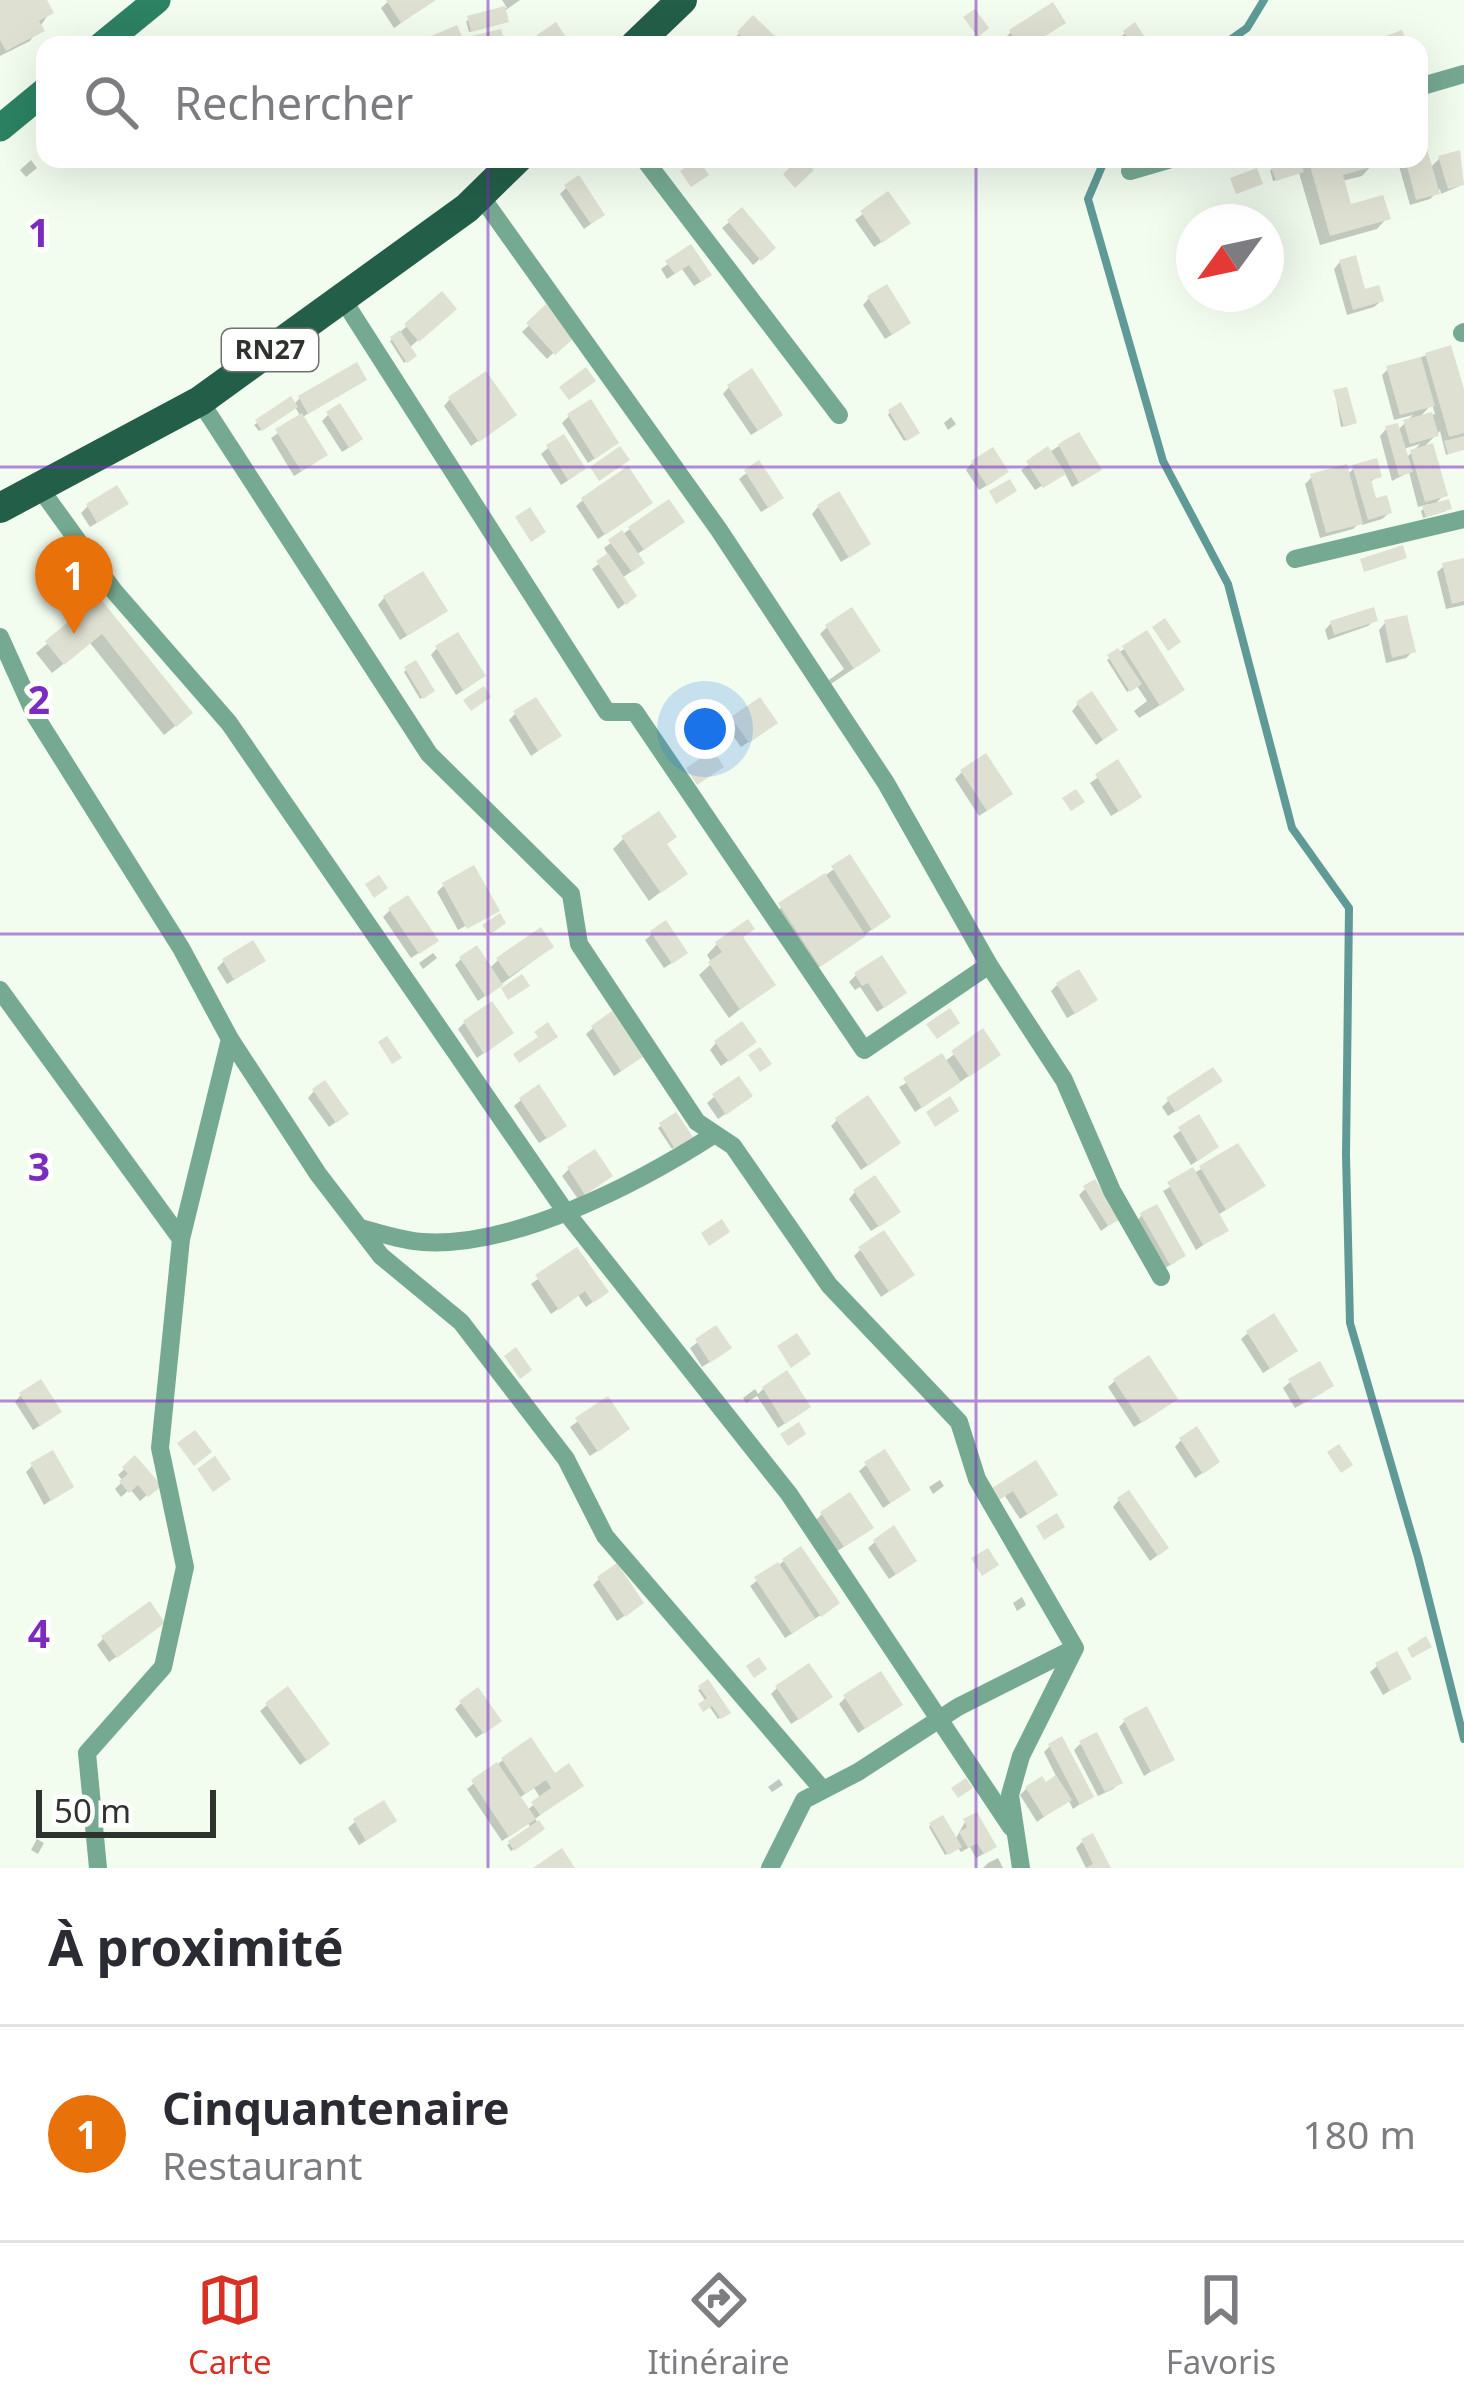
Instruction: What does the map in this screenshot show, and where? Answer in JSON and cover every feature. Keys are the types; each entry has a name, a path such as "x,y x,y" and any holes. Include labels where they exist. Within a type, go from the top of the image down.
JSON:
{"main road":[{"path":"644,36 682,0"},
{"name":"RN27","path":"0,508 200,401 480,195 508,168"}],"street":[{"path":"113,36 157,0"},
{"path":"1428,84 1464,74"},
{"path":"0,128 36,98"},
{"path":"651,168 839,415"},
{"path":"1130,171 1140,168"},
{"path":"480,195 719,530 886,783 989,965 1064,1079 1112,1191 1161,1277"},
{"path":"342,298 607,712 634,712 864,1050 989,965"},
{"path":"200,401 429,754 571,894 579,944 697,1122 733,1146 830,1285 959,1422 976,1479 1075,1648"},
{"path":"39,488 114,591 229,723 565,1211 789,1494 1016,1834"},
{"path":"1295,559 1464,519"},
{"path":"0,638 36,717 182,948 230,1039 318,1174 381,1256 461,1322 566,1459 605,1536 823,1790"},
{"path":"0,990 181,1239"},
{"path":"98,1868 87,1753 163,1667 184,1568 160,1448 181,1239 230,1039"},
{"path":"359,1228 419,1243 466,1241 565,1211 652,1174 715,1134"},
{"path":"770,1868 804,1800 940,1718 1075,1648"},
{"path":"1021,1868 1010,1795 1021,1756 1075,1648"}],"building":[{"path":"0,0 47,0 54,13 39,21 45,31 6,51 0,40"},
{"path":"386,0 436,0 401,23"},
{"path":"1053,2 1066,23 1045,36 1013,36 1009,30"},
{"path":"505,6 509,22 471,32 467,16"},
{"path":"975,9 989,28 977,36 963,17"},
{"path":"753,15 775,36 741,36 737,32"},
{"path":"556,22 565,36 538,36"},
{"path":"1135,22 1144,36 1126,36 1123,31"},
{"path":"457,25 462,36 431,36"},
{"path":"501,29 503,36 471,36"},
{"path":"1460,150 1464,185 1448,189 1438,156"},
{"path":"1428,153 1440,194 1416,200 1407,168 1428,168"},
{"path":"704,168 709,175 691,187 680,171"},
{"path":"789,168 814,170 795,188 783,174"},
{"path":"1257,168 1263,184 1236,194 1230,178"},
{"path":"1271,168 1303,168 1304,172 1276,181"},
{"path":"1311,168 1368,168 1343,175 1351,204 1383,195 1391,219 1330,236"},
{"path":"579,175 605,215 591,224 564,185"},
{"path":"888,191 911,223 882,243 860,211"},
{"path":"742,207 776,248 761,261 727,220"},
{"path":"691,244 712,275 701,282 689,265 675,274 665,261"},
{"path":"1356,255 1365,289 1379,285 1384,301 1353,310 1339,260"},
{"path":"887,284 911,323 892,335 867,296"},
{"path":"442,291 457,309 419,342 404,324"},
{"path":"546,304 575,337 555,355 526,323"},
{"path":"400,330 417,356 407,363 390,337"},
{"path":"1451,345 1464,389 1464,433 1449,437 1425,353"},
{"path":"1421,357 1435,406 1400,415 1386,366"},
{"path":"357,362 367,380 308,414 298,396"},
{"path":"586,367 596,381 569,400 559,387"},
{"path":"752,368 783,415 758,431 727,385"},
{"path":"486,371 517,415 479,442 448,397"},
{"path":"1347,387 1357,423 1344,427 1333,390"},
{"path":"291,396 298,407 262,431 255,420"},
{"path":"591,399 619,443 595,459 567,414"},
{"path":"901,402 920,433 907,441 888,410"},
{"path":"340,403 363,439 349,448 326,412"},
{"path":"1432,412 1439,436 1410,444 1403,420"},
{"path":"302,413 328,455 301,471 275,429"},
{"path":"1398,423 1413,472 1399,476 1385,426"},
{"path":"1079,432 1102,470 1079,483 1058,444"},
{"path":"564,434 586,469 568,480 546,445"},
{"path":"1464,436 1464,450 1448,454 1444,441"},
{"path":"1433,443 1448,496 1425,502 1410,450"},
{"path":"620,446 630,460 599,481 590,467"},
{"path":"1048,446 1066,474 1043,488 1026,461"},
{"path":"993,447 1009,472 987,486 971,461"},
{"path":"1377,458 1382,477 1371,480 1376,498 1387,495 1392,513 1368,520 1352,465"},
{"path":"759,460 784,498 768,508 744,470"},
{"path":"1347,464 1363,524 1326,533 1310,474"},
{"path":"628,466 653,503 605,535 581,498"},
{"path":"1010,479 1017,491 996,504 989,491"},
{"path":"117,485 129,504 97,523 86,504"},
{"path":"839,491 871,544 849,558 817,505"},
{"path":"669,499 685,522 644,550 628,527"},
{"path":"1449,499 1452,509 1426,517 1422,506"},
{"path":"530,507 546,532 531,542 515,517"},
{"path":"622,530 645,563 632,572 608,540"},
{"path":"1403,545 1407,558 1364,572 1360,559"},
{"path":"608,553 637,596 626,605 596,561"},
{"path":"1464,558 1464,601 1452,604 1442,563"},
{"path":"423,571 448,611 407,636 383,596"},
{"path":"99,597 193,713 176,727 102,634 64,665 45,641"},
{"path":"852,607 881,651 854,669 825,625"},
{"path":"1374,607 1378,621 1334,635 1330,621"},
{"path":"1407,615 1416,652 1392,658 1384,620"},
{"path":"1165,618 1181,642 1168,651 1152,627"},
{"path":"1147,630 1185,690 1160,706 1122,646"},
{"path":"458,632 486,676 463,690 435,646"},
{"path":"1118,648 1142,684 1130,692 1107,655"},
{"path":"416,660 435,691 423,699 404,667"},
{"path":"484,686 491,697 471,711 463,700"},
{"path":"1092,691 1118,730 1103,740 1076,702"},
{"path":"536,697 562,736 538,751 513,711"},
{"path":"760,697 778,723 749,743 731,717"},
{"path":"713,750 724,767 697,785 686,768"},
{"path":"986,753 1013,794 987,811 960,770"},
{"path":"1118,759 1142,797 1119,812 1095,774"},
{"path":"1076,789 1085,802 1071,811 1062,798"},
{"path":"659,811 677,837 667,844 688,874 661,893 621,836"},
{"path":"850,854 891,917 872,930 831,866"},
{"path":"474,865 500,911 467,929 442,883"},
{"path":"825,873 866,936 820,967 778,903"},
{"path":"379,875 388,888 374,898 365,884"},
{"path":"408,895 439,941 419,954 388,908"},
{"path":"500,913 506,923 489,935 482,925"},
{"path":"748,919 755,929 743,937 776,985 740,1010 708,962 722,952 715,942"},
{"path":"666,920 688,953 672,964 650,931"},
{"path":"541,927 554,947 509,977 496,958"},
{"path":"253,940 266,961 234,980 222,959"},
{"path":"477,945 503,985 486,997 459,957"},
{"path":"882,955 907,993 884,1008 868,983 862,986 854,973"},
{"path":"1079,969 1098,1000 1075,1014 1056,983"},
{"path":"522,974 530,986 508,1000 501,988"},
{"path":"492,1001 514,1033 484,1054 463,1021"},
{"path":"950,1008 960,1023 937,1039 926,1024"},
{"path":"612,1011 643,1057 621,1071 591,1026"},
{"path":"742,1021 757,1042 729,1062 714,1041"},
{"path":"548,1022 558,1037 519,1063 513,1054 538,1037 534,1032"},
{"path":"983,1028 1001,1055 969,1077 951,1051"},
{"path":"387,1036 402,1058 392,1064 378,1042"},
{"path":"760,1047 772,1064 760,1072 748,1055"},
{"path":"942,1053 961,1082 922,1108 903,1078"},
{"path":"1213,1067 1223,1081 1176,1112 1166,1098"},
{"path":"739,1076 753,1096 726,1115 712,1094"},
{"path":"325,1080 349,1114 336,1123 312,1089"},
{"path":"539,1084 567,1126 547,1139 519,1098"},
{"path":"868,1095 901,1143 868,1166 835,1118"},
{"path":"950,1096 959,1111 935,1127 926,1112"},
{"path":"676,1112 693,1137 675,1149 659,1123"},
{"path":"1199,1114 1219,1147 1198,1161 1178,1127"},
{"path":"1238,1143 1266,1186 1226,1210 1199,1166"},
{"path":"595,1149 613,1176 585,1195 567,1167"},
{"path":"1193,1167 1229,1231 1203,1245 1167,1182"},
{"path":"875,1175 901,1212 879,1227 853,1190"},
{"path":"1095,1179 1121,1219 1108,1226 1083,1186"},
{"path":"1157,1204 1186,1256 1170,1265 1140,1213"},
{"path":"722,1219 730,1232 709,1246 701,1233"},
{"path":"884,1230 915,1275 889,1292 858,1247"},
{"path":"577,1247 609,1292 593,1303 585,1291 559,1310 535,1275"},
{"path":"1274,1313 1298,1351 1270,1369 1246,1331"},
{"path":"716,1325 732,1348 710,1363 695,1339"},
{"path":"797,1333 811,1354 791,1368 777,1346"},
{"path":"516,1347 532,1370 520,1379 504,1356"},
{"path":"1149,1355 1178,1399 1142,1423 1113,1379"},
{"path":"1320,1361 1334,1386 1303,1404 1288,1379"},
{"path":"787,1370 811,1407 785,1424 762,1387"},
{"path":"41,1379 62,1412 40,1426 19,1393"},
{"path":"608,1396 630,1429 598,1452 575,1418"},
{"path":"799,1422 806,1434 788,1446 780,1434"},
{"path":"1197,1426 1220,1462 1203,1474 1179,1438"},
{"path":"195,1430 212,1452 194,1466 177,1443"},
{"path":"1339,1444 1353,1465 1341,1473 1327,1452"},
{"path":"885,1449 911,1490 890,1503 864,1462"},
{"path":"53,1450 74,1487 51,1501 30,1463"},
{"path":"135,1455 162,1486 148,1497 138,1485 129,1493 119,1481 128,1474 122,1467"},
{"path":"215,1456 231,1479 213,1492 197,1469"},
{"path":"1036,1460 1058,1495 1027,1514 1013,1491 999,1500 992,1488"},
{"path":"1129,1490 1169,1548 1158,1556 1117,1498"},
{"path":"850,1492 874,1528 844,1547 820,1512"},
{"path":"1057,1513 1065,1527 1044,1540 1036,1526"},
{"path":"894,1525 917,1561 896,1575 873,1540"},
{"path":"801,1546 840,1603 821,1617 782,1559"},
{"path":"988,1548 999,1565 982,1576 971,1558"},
{"path":"778,1562 815,1618 792,1634 754,1577"},
{"path":"617,1563 644,1603 625,1617 597,1577"},
{"path":"150,1601 165,1623 117,1658 101,1636"},
{"path":"1426,1636 1432,1647 1412,1658 1407,1648"},
{"path":"1397,1651 1412,1679 1390,1691 1375,1663"},
{"path":"759,1657 767,1669 754,1678 746,1666"},
{"path":"809,1663 833,1697 799,1720 775,1686"},
{"path":"881,1671 903,1705 865,1729 843,1695"},
{"path":"708,1679 731,1713 721,1719 712,1706 703,1712 698,1704 707,1698 698,1686"},
{"path":"288,1686 330,1744 307,1761 265,1703"},
{"path":"478,1687 502,1721 484,1734 459,1701"},
{"path":"1147,1706 1175,1760 1151,1772 1123,1719"},
{"path":"1097,1732 1123,1783 1105,1792 1079,1741"},
{"path":"1062,1736 1094,1797 1080,1805 1048,1744"},
{"path":"531,1737 555,1773 569,1763 584,1786 540,1815 531,1802 551,1788 546,1780 525,1794 501,1758"},
{"path":"497,1762 536,1819 509,1837 471,1780"},
{"path":"1056,1775 1072,1800 1044,1817 1025,1787 1042,1776 1046,1782"},
{"path":"966,1778 973,1788 958,1798 951,1788"},
{"path":"384,1800 397,1821 366,1841 353,1819"},
{"path":"977,1812 997,1847 984,1854 977,1843 968,1848 959,1832 967,1827 963,1819"},
{"path":"943,1815 962,1847 948,1855 929,1823"},
{"path":"539,1820 545,1829 514,1851 508,1841"},
{"path":"1093,1833 1111,1868 1086,1868 1093,1864 1081,1839"},
{"path":"562,1848 575,1868 533,1868"}],"waterway":[{"path":"1236,36 1247,28 1264,0"},
{"path":"1101,168 1088,199 1163,461 1228,584 1292,828 1349,908 1350,1323 1418,1557 1464,1739"}],"place":[{"name":"Cinquantenaire","path":"74,634"}]}
